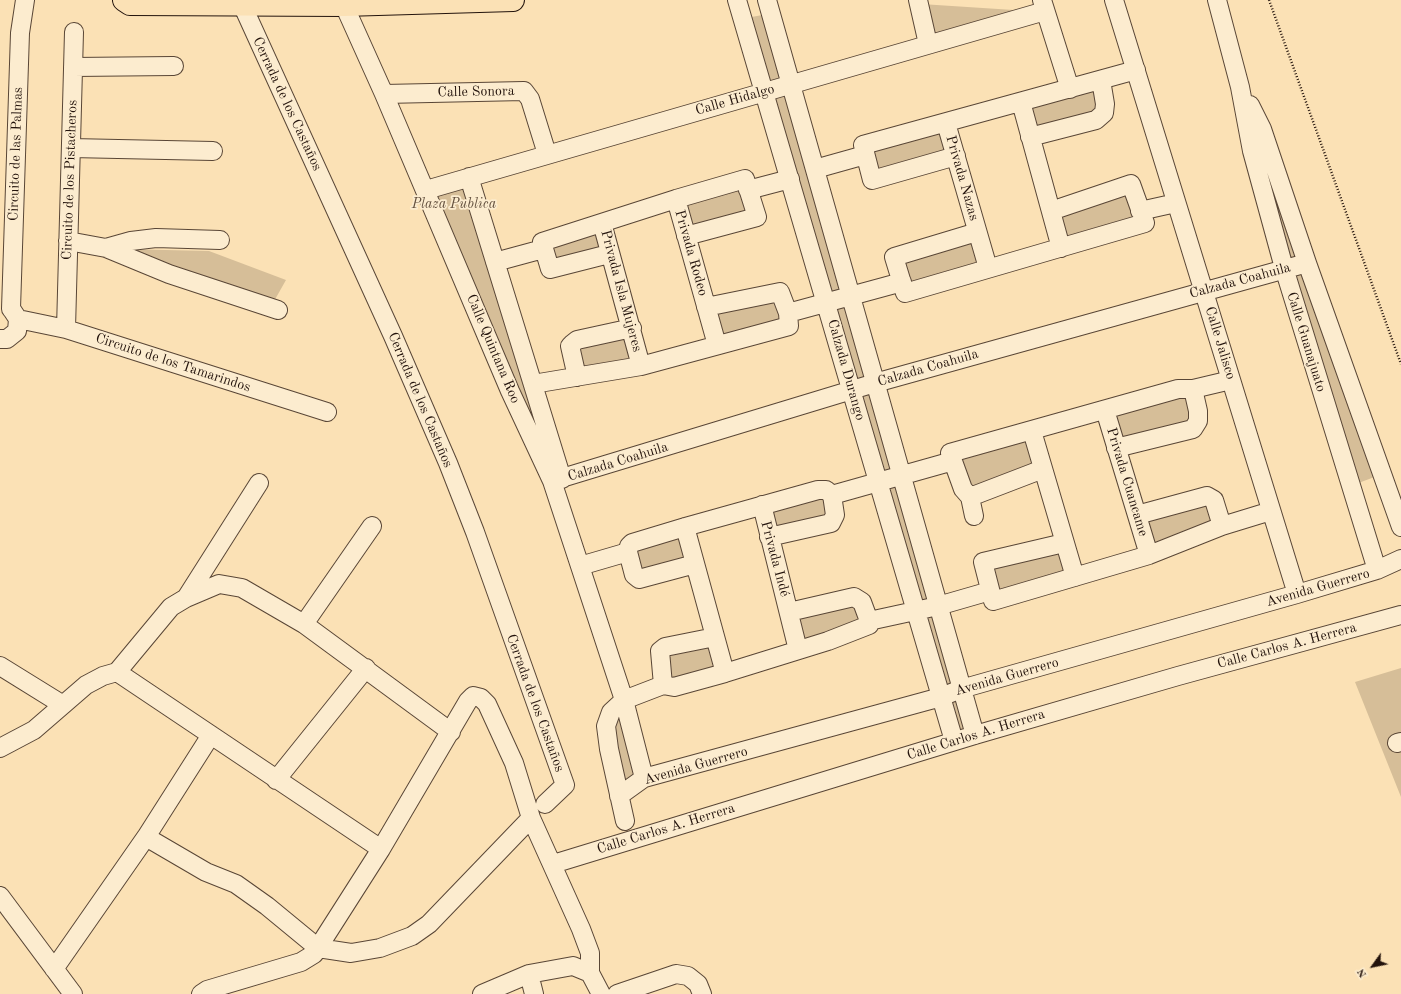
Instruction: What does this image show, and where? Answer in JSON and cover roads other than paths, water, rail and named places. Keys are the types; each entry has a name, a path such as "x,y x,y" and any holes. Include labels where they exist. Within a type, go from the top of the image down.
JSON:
{"main road":[{"path":"124,0 130,4 241,2 344,5 394,2 513,0"}],"street":[{"name":"Circuito de las Palmas","path":"10,312 20,33 25,0"},
{"name":"Calzada Durango","path":"737,0 954,741"},
{"name":"Calzada Durango","path":"767,0 974,735"},
{"path":"918,0 928,44"},
{"name":"Calle Jalisco","path":"1114,0 1297,594"},
{"name":"Calle Guanajuato","path":"1217,0 1240,87 1252,151 1284,268 1377,570"},
{"name":"Cerrada de los Castaños","path":"241,2 393,336 448,464 472,525 565,785 545,804"},
{"name":"Calle Quintana Roo","path":"344,5 426,190 510,390 557,480"},
{"path":"1044,5 1070,90"},
{"name":"Calle Hidalgo","path":"426,190 928,44 1044,5"},
{"name":"Circuito de los Pistacheros","path":"66,329 74,32"},
{"path":"73,67 174,66"},
{"path":"956,156 872,180 863,145 1070,90 1136,70"},
{"path":"1030,136 1096,120 1104,113 1105,104 1101,80"},
{"name":"Calle Guanajuato","path":"1240,87 1262,129 1307,263 1401,527"},
{"name":"Calle Sonora","path":"384,94 524,92 530,99 547,154"},
{"path":"1021,102 1061,248"},
{"name":"Privada Nazas","path":"946,123 988,268"},
{"path":"71,148 213,151"},
{"path":"815,169 865,155"},
{"name":"Calle Quintana Roo","path":"469,177 533,384 580,566 624,700 644,778"},
{"path":"609,254 550,269 542,242 676,198 745,179 757,217 686,236"},
{"path":"748,190 790,179"},
{"path":"641,366 789,326 788,313 902,282 905,293 1145,223 1131,184 1051,212"},
{"name":"Privada Rodeo","path":"676,198 717,345"},
{"path":"1140,211 1176,203"},
{"name":"Privada Isla Mujeres","path":"533,384 641,366 632,328 609,254 602,222"},
{"name":"Privada Nazas","path":"902,282 894,257 977,232"},
{"path":"106,248 131,241 156,238 220,240"},
{"path":"68,241 106,248 169,274 278,310"},
{"path":"495,262 543,249"},
{"name":"Calzada Coahuila","path":"557,480 875,383 1284,268 1307,263"},
{"name":"Privada Rodeo","path":"706,307 780,292 788,313"},
{"name":"Circuito de los Tamarindos","path":"10,312 327,412"},
{"path":"0,339 7,339 17,330 10,312"},
{"path":"577,377 570,346 572,344 577,340 632,328"},
{"path":"974,516 970,497 963,489 950,453 1178,389 1193,389 1231,380"},
{"path":"1116,448 1193,429 1198,421 1198,411 1193,389"},
{"name":"Privada Cuancame","path":"1105,410 1149,555"},
{"path":"1032,431 1074,577"},
{"path":"832,495 902,477 953,461"},
{"path":"970,497 1043,469"},
{"path":"186,598 259,483"},
{"path":"695,564 639,579 634,575 628,552 629,546 632,543 685,527 818,490 826,490 832,495 835,515 831,523 769,537"},
{"path":"1137,515 1207,496 1214,500 1222,526"},
{"name":"Privada Indé","path":"762,505 798,650"},
{"path":"1064,543 982,562 993,601 1149,555 1222,526 1271,511"},
{"path":"304,624 372,526"},
{"path":"685,527 725,673"},
{"path":"580,566 628,552"},
{"name":"Avenida Guerrero","path":"619,796 644,778 941,697 962,689 1297,594 1377,570 1399,560"},
{"path":"0,748 34,730 86,685 103,676 117,672 171,607 186,598 219,584 242,588 304,624 366,668 451,732"},
{"path":"625,821 606,726 611,712 624,700 663,685 674,687 798,650 867,627 869,621 916,612 990,592"},
{"name":"Privada Indé","path":"789,612 854,597 862,602 869,621"},
{"name":"Calle Carlos A. Herrera","path":"553,864 974,735 1178,676 1401,615"},
{"path":"663,685 660,651 665,647 715,637"},
{"path":"0,666 63,705"},
{"path":"276,780 366,668"},
{"path":"117,672 381,849"},
{"path":"201,994 207,990 301,962 309,958 318,948 381,849 468,701 473,696 481,698 487,704 514,763 531,818 553,864 590,954 590,972 601,994"},
{"path":"54,969 146,838 211,735"},
{"path":"146,838 206,872 236,884 268,906 318,948 351,953 380,948 412,936 429,924 531,818"},
{"path":"0,896 73,994"},
{"path":"482,994 529,974 573,966 590,972"},
{"path":"529,974 534,994"},
{"path":"616,994 676,974 688,976 698,984 702,994"}],"park label":[{"name":"Plaza Publica","path":"454,204"}]}
